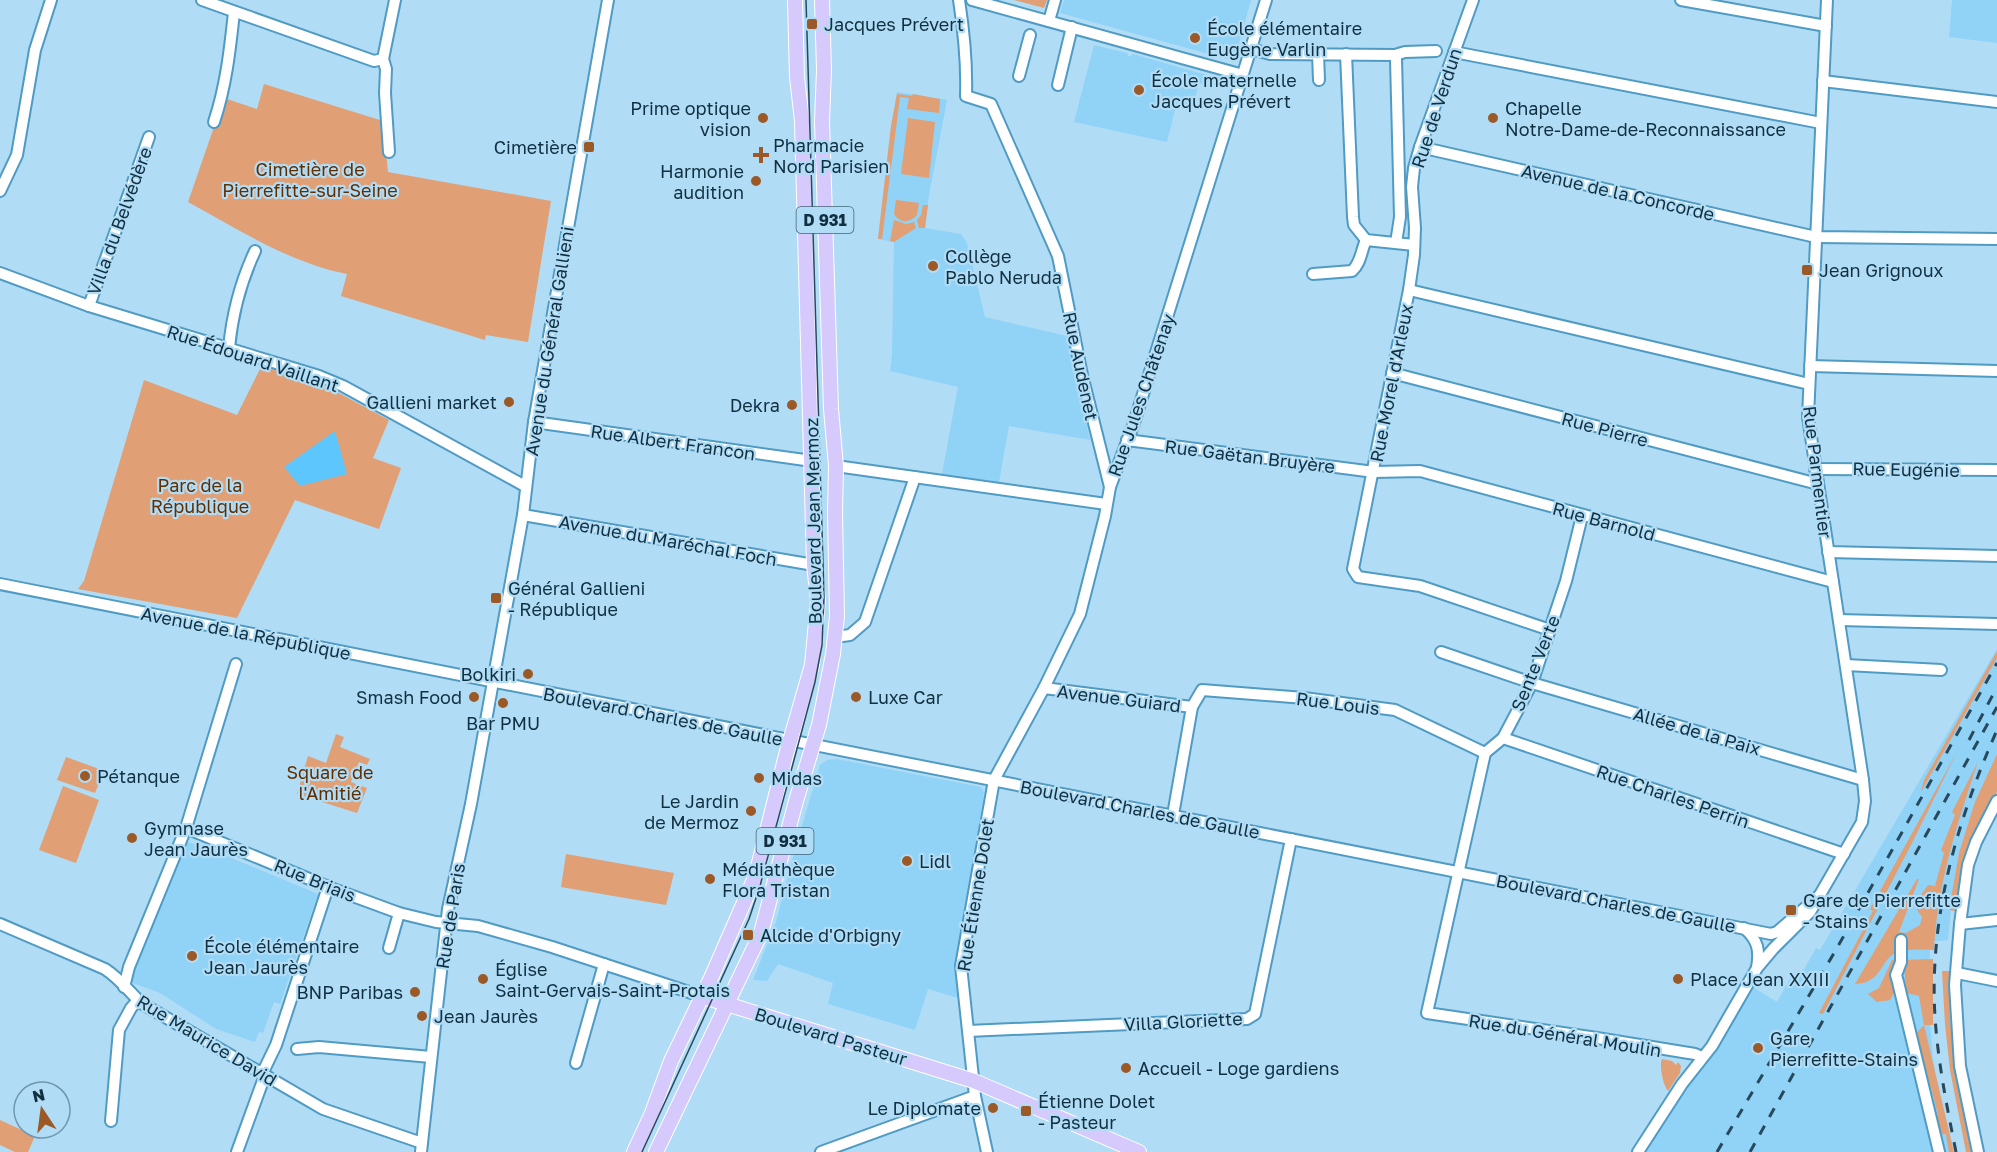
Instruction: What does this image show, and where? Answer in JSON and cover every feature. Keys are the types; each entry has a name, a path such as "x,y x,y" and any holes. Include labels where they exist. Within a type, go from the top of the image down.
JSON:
{"main road":[{"name":"Boulevard Jean Mermoz","path":"634,1152 652,1113 671,1061 711,978 756,875 812,665 818,600 814,565 802,121 797,77 795,0"},
{"name":"Boulevard Jean Mermoz","path":"656,1152 761,933 796,801 814,746 835,637 837,616 834,513 836,466 831,409 822,132 824,81 822,0"},
{"name":"Boulevard Pasteur","path":"701,996 974,1081 1139,1152"}],"street":[{"path":"0,191 17,155 35,50 51,0"},
{"path":"202,0 374,61 383,59"},
{"path":"389,152 385,93 386,69 383,59 395,0"},
{"name":"Avenue du Général Gallieni","path":"491,682 522,515 534,422 608,0"},
{"name":"Rue Audenet","path":"959,0 966,60 966,96 991,104 1058,256 1082,375 1110,487"},
{"path":"972,0 1243,75"},
{"path":"1049,21 1055,0"},
{"name":"Rue Jules Châtenay","path":"994,780 1044,688 1080,614 1110,487 1134,423 1266,0"},
{"name":"Rue de Verdun","path":"1409,290 1414,245 1412,187 1414,168 1473,0"},
{"path":"1681,0 1826,26"},
{"name":"Rue Parmentier","path":"1638,1152 1726,1023 1757,968 1773,949 1804,920 1862,822 1865,801 1863,780 1808,417 1827,0"},
{"path":"214,122 229,61 234,12"},
{"path":"1019,76 1035,17"},
{"path":"1058,86 1072,27"},
{"path":"1251,49 1270,54 1395,54 1436,51"},
{"path":"1454,52 1821,123"},
{"path":"1318,54 1319,80"},
{"path":"1346,54 1354,225 1366,240 1414,245"},
{"path":"1395,54 1400,217 1396,243"},
{"path":"1823,81 1997,102"},
{"name":"Villa du Belvédère","path":"89,306 149,137"},
{"name":"Avenue de la Concorde","path":"1420,147 1816,237 1997,239"},
{"path":"1313,274 1352,271 1360,260 1366,240"},
{"path":"229,348 231,324 249,263 255,251"},
{"name":"Rue Édouard Vaillant","path":"0,273 89,306 319,376 343,386 525,486"},
{"name":"Rue Morel d'Arleux","path":"1550,630 1420,586 1358,577 1353,569 1409,290 1809,384"},
{"path":"1810,366 1997,371"},
{"name":"Rue Pierre","path":"1392,373 1818,484"},
{"name":"Rue Albert Francon","path":"534,422 812,461"},
{"name":"Rue Gaëtan Bruyère","path":"1127,440 1374,472"},
{"path":"836,466 1106,504"},
{"name":"Rue Eugénie","path":"1815,468 1997,470"},
{"name":"Rue Barnold","path":"1374,472 1420,471 1833,582"},
{"path":"835,637 850,635 865,622 915,477"},
{"name":"Avenue du Maréchal Foch","path":"522,515 814,565"},
{"name":"Sente Verte","path":"1485,753 1503,738 1532,682 1566,581 1582,516"},
{"path":"1828,552 1997,556"},
{"name":"Avenue de la République","path":"0,584 491,682"},
{"path":"1839,620 1997,624"},
{"name":"Allée de la Paix","path":"1441,652 1532,682 1863,780"},
{"path":"124,987 129,967 186,828 236,664"},
{"path":"1846,665 1941,669"},
{"name":"Boulevard Charles de Gaulle","path":"491,682 1743,928 1753,936 1757,945 1759,955 1757,968"},
{"name":"Rue de Paris","path":"422,1148 446,924 471,804 491,682"},
{"name":"Avenue Guiard","path":"1044,688 1192,707 1173,816"},
{"name":"Rue Louis","path":"1192,707 1202,690 1304,698 1395,710 1485,753"},
{"name":"Rue Charles Perrin","path":"1503,738 1844,854"},
{"path":"1458,872 1485,753"},
{"name":"Rue Étienne Dolet","path":"987,1152 975,1096 961,966 994,780"},
{"path":"1978,1152 1960,1066 1955,993 1960,924 1968,865 1976,842 1997,801"},
{"name":"Rue Briais","path":"186,828 328,887 399,913 446,924"},
{"name":"Villa Gloriette","path":"968,1031 1247,1019 1255,1014 1291,839"},
{"name":"Rue du Général Moulin","path":"1458,872 1427,1014 1597,1038 1702,1057"},
{"path":"237,1152 263,1075 276,1045 328,887"},
{"name":"Rue Parmentier","path":"1743,928 1771,934 1777,932 1820,895"},
{"path":"389,948 399,913"},
{"path":"1960,924 1997,920"},
{"name":"Rue Maurice David","path":"0,924 105,969 117,977 138,1000 323,1109 422,1148"},
{"name":"Boulevard Pasteur","path":"446,924 478,926 701,996"},
{"path":"1901,944 1901,962 1896,975 1939,1152"},
{"path":"576,1063 604,964"},
{"path":"1957,973 1997,981"},
{"path":"111,1121 119,1030 138,1000"},
{"path":"276,1045 295,1049 319,1047 431,1057"},
{"path":"827,1151 975,1096"}],"shaded area":[{"name":"École élémentaire Eugène Varlin","path":"1064,0 1251,0 1234,61 1060,13"},
{"path":"1952,0 1997,0 1997,43 1949,37"},
{"name":"École maternelle Jacques Prévert","path":"1094,45 1127,53 1129,57 1133,54 1210,76 1207,85 1199,83 1192,110 1176,106 1167,142 1074,122"},
{"name":"Collège Pablo Neruda","path":"897,92 947,100 925,228 961,234 967,243 985,317 1067,336 1090,440 1009,426 999,482 942,474 958,387 890,371 894,242 878,239"},
{"path":"335,431 347,474 300,486 284,467"},
{"path":"1997,649 1997,771 1991,785 1995,796 1967,847 1951,910 1948,940 1930,942 1929,1009 1933,1061 1952,1152 1646,1152 1714,1048 1751,986 1777,1002 1792,975 1799,978 1816,948 1820,950"},
{"path":"837,759 981,787 984,792 956,972 958,998 928,989 915,1030 828,1004 833,983 778,964 767,981 753,980 776,922 820,765 827,760"},
{"name":"École élémentaire Jean Jaurès","path":"181,840 210,849 318,894 280,1004 274,1002 263,1033 259,1032 255,1042 216,1029 160,993 130,982"}],"green space":[{"path":"1014,0 1047,0 1044,8"},
{"name":"Cimetière de Pierrefitte-sur-Seine","path":"264,84 383,121 388,172 551,201 528,342 486,335 485,340 341,296 347,274 285,254 188,202 224,98 257,109"},
{"path":"897,94 912,96 913,94 940,99 939,113 907,109 909,98 900,97 882,239 878,239 891,126"},
{"path":"908,118 935,122 929,178 901,174"},
{"path":"896,200 919,203 917,215 908,221 899,220 894,214"},
{"path":"923,205 928,205 925,228 919,228 917,220 921,215"},
{"path":"894,220 906,224 914,222 916,228 894,242 890,241"},
{"name":"Parc de la République","path":"262,365 335,391 389,420 373,458 401,468 379,529 295,500 237,618 78,589 84,581 144,380 237,415"},
{"path":"1997,651 1997,658 1921,792 1924,780"},
{"name":"Square de l'Amitié","path":"336,734 344,737 340,747 370,759 367,765 359,762 351,782 367,788 357,813 297,794 308,756 326,763"},
{"path":"1957,752 1823,1014 1819,1013 1873,911 1870,909"},
{"path":"1997,754 1997,792 1967,850 1955,911 1949,910 1959,853 1975,802"},
{"name":"Pétanque","path":"66,757 113,774 110,781 101,778 95,793 57,780"},
{"path":"1978,762 1944,878 1934,950 1899,951 1890,957 1871,980 1855,984 1917,879 1919,879 1899,932 1906,933 1920,925 1922,917 1917,910 1919,898 1928,885 1935,886 1944,853 1941,850 1955,815 1952,812"},
{"path":"63,786 99,800 76,863 39,850"},
{"path":"566,854 674,873 666,905 561,887"},
{"path":"1897,959 1896,989 1890,1000 1877,1002 1868,994 1879,988 1892,960"},
{"path":"1933,959 1933,1025 1924,1025 1919,996 1907,993 1903,960"},
{"path":"1942,971 1949,971 1950,1021 1958,1088 1974,1152 1966,1152 1950,1070"},
{"path":"1924,1025 1954,1152 1949,1152 1946,1134 1937,1135 1934,1118 1938,1115 1931,1087 1925,1082 1914,1036"},
{"path":"1662,1059 1672,1061 1676,1065 1678,1062 1681,1066 1680,1073 1668,1091 1662,1075"},
{"path":"0,1120 12,1125 12,1140 33,1140 28,1152 15,1152 0,1145"}],"tram line":[{"path":"642,1152 749,919 815,682 822,645 824,597 806,0"}],"railway":[{"path":"1717,1152 1837,948 1997,663"},
{"path":"1969,740 1997,687"},
{"path":"1750,1152 1997,707"},
{"path":"1956,1152 1936,1034 1934,979 1937,942 1941,906 1958,834 1997,730"}],"place":[{"name":"Jacques Prévert","path":"812,24"},
{"name":"École élémentaire Eugène Varlin","path":"1195,38"},
{"name":"École maternelle Jacques Prévert","path":"1139,90"},
{"name":"Prime optique vision","path":"763,118"},
{"name":"Chapelle Notre-Dame-de-Reconnaissance","path":"1493,118"},
{"name":"Cimetière","path":"589,147"},
{"name":"Pharmacie Nord Parisien","path":"761,155"},
{"name":"Harmonie audition","path":"756,181"},
{"name":"Collège Pablo Neruda","path":"933,266"},
{"name":"Jean Grignoux","path":"1807,270"},
{"name":"Gallieni market","path":"509,402"},
{"name":"Dekra","path":"792,405"},
{"name":"Général Gallieni - République","path":"496,598"},
{"name":"Bolkiri","path":"528,674"},
{"name":"Smash Food","path":"474,697"},
{"name":"Luxe Car","path":"856,697"},
{"name":"Bar PMU","path":"503,703"},
{"name":"Pétanque","path":"85,776"},
{"name":"Midas","path":"759,778"},
{"name":"Le Jardin de Mermoz","path":"751,811"},
{"name":"Gymnase Jean Jaurès","path":"132,838"},
{"name":"Lidl","path":"907,861"},
{"name":"Médiathèque Flora Tristan","path":"710,879"},
{"name":"Gare de Pierrefitte - Stains","path":"1791,910"},
{"name":"Alcide d'Orbigny","path":"748,935"},
{"name":"École élémentaire Jean Jaurès","path":"192,956"},
{"name":"Église Saint-Gervais-Saint-Protais","path":"483,979"},
{"name":"Place Jean XXIII","path":"1678,979"},
{"name":"BNP Paribas","path":"415,992"},
{"name":"Jean Jaurès","path":"422,1016"},
{"name":"Gare Pierrefitte-Stains","path":"1758,1048"},
{"name":"Accueil - Loge gardiens","path":"1126,1068"},
{"name":"Le Diplomate","path":"993,1108"},
{"name":"Étienne Dolet - Pasteur","path":"1026,1111"}]}
